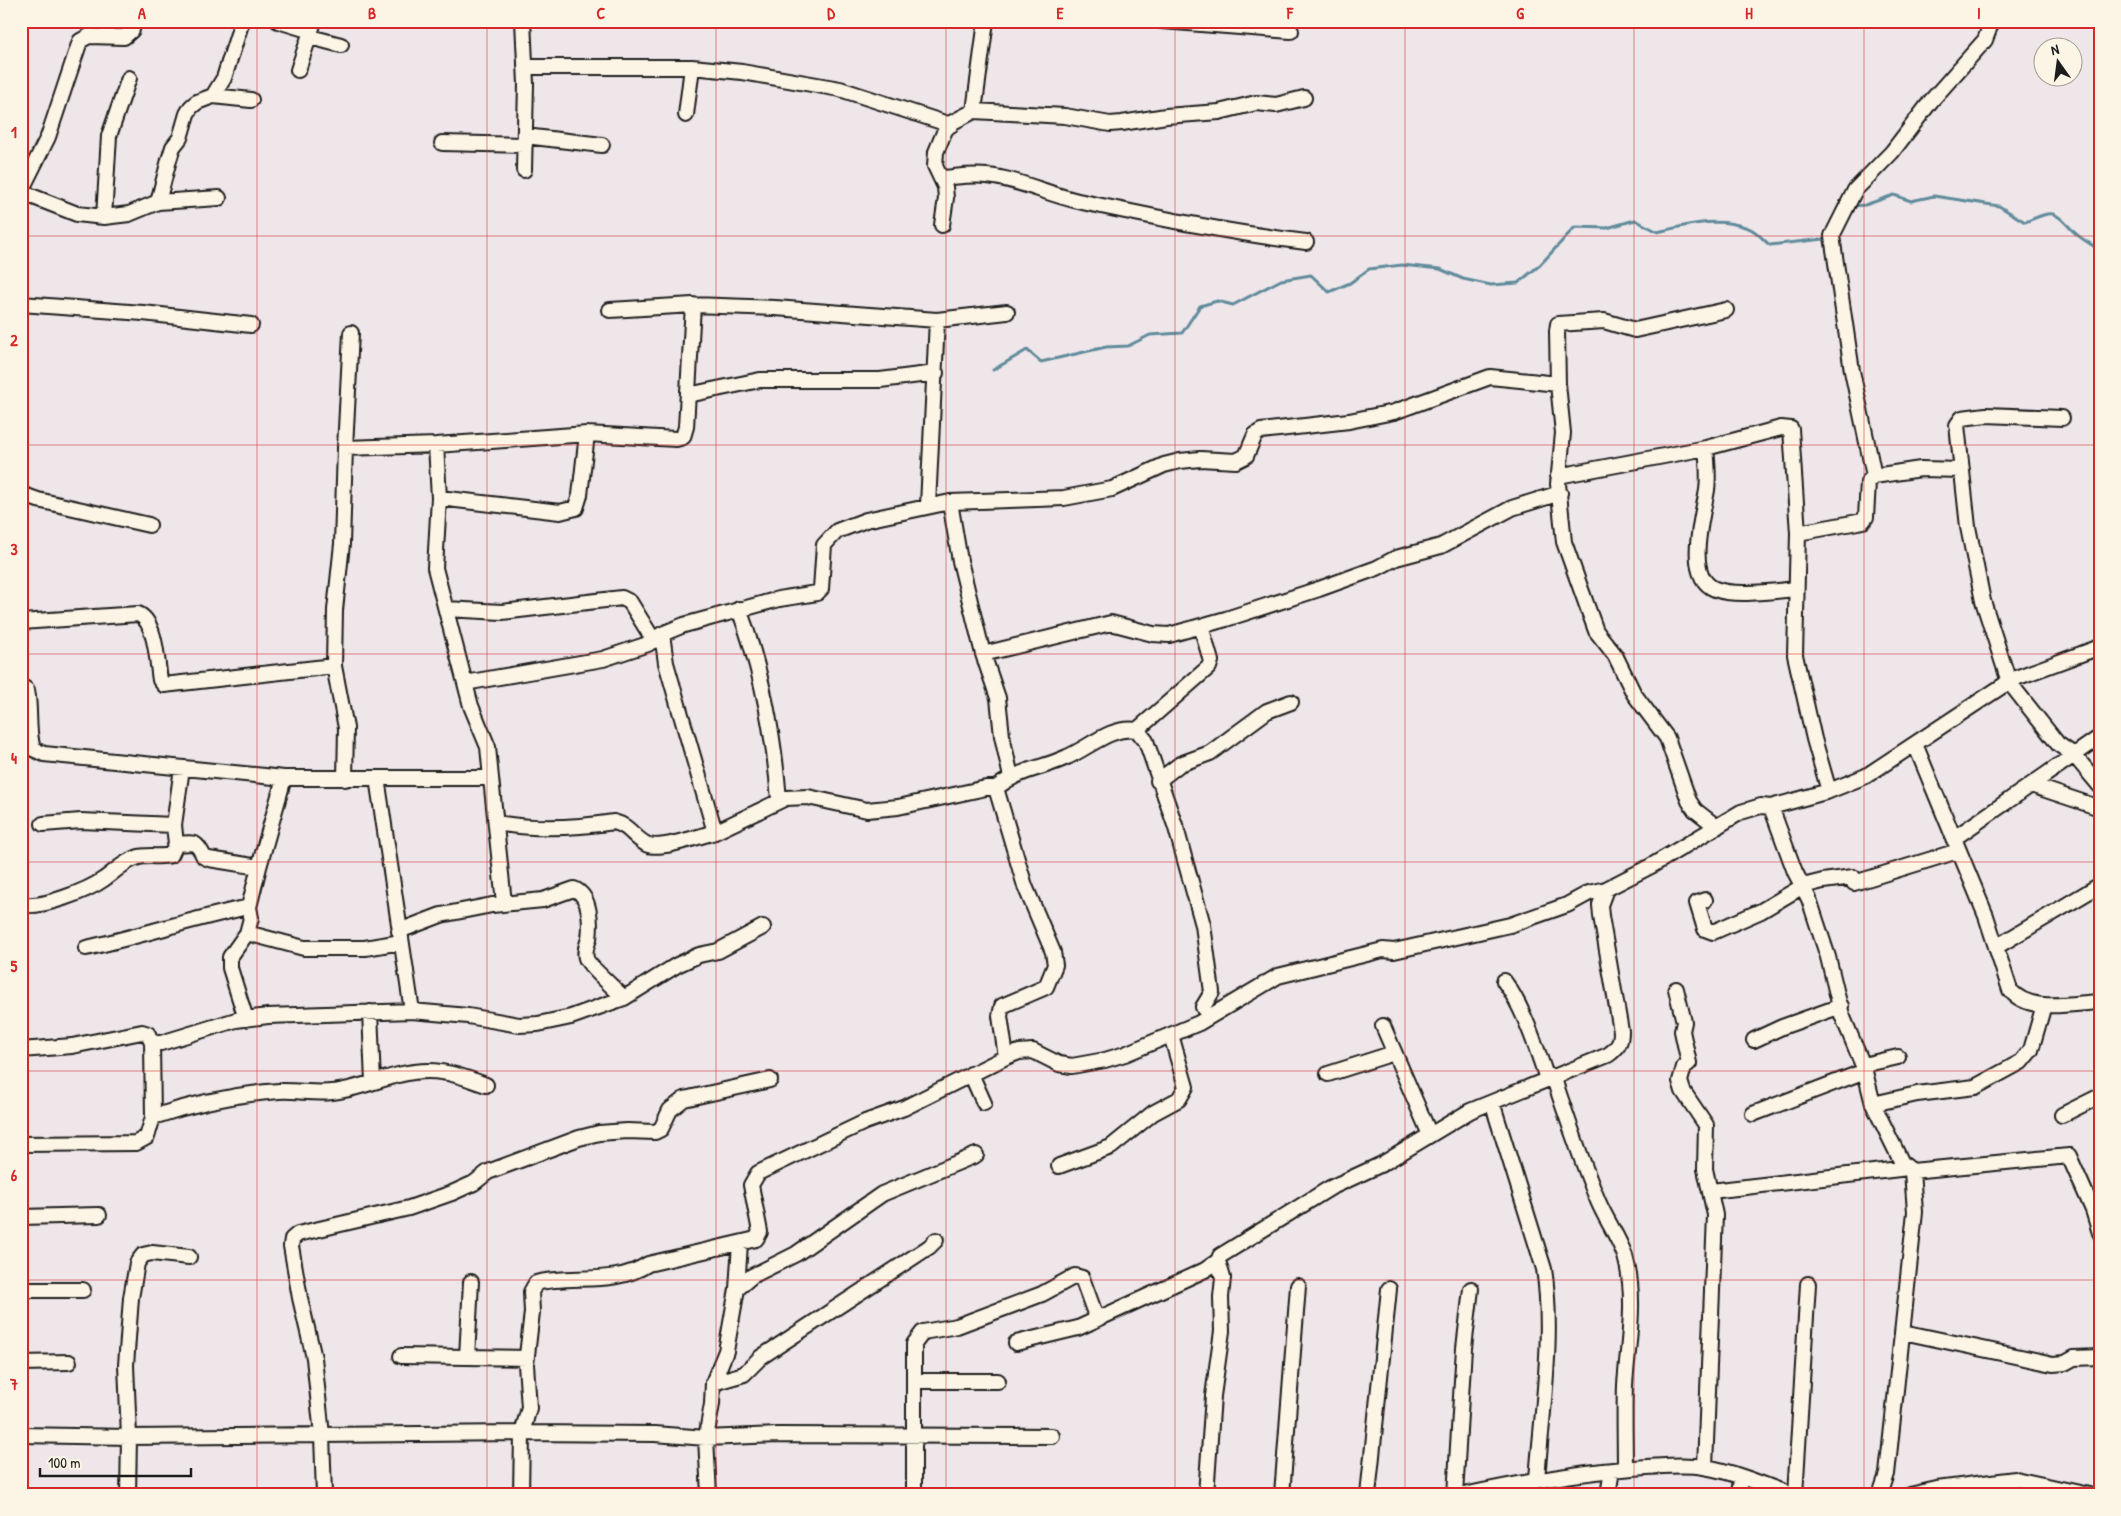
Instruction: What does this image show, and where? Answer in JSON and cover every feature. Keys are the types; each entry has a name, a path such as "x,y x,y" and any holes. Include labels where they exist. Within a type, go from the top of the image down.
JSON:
{"street":[{"path":"133,21 132,30 124,37 89,36 80,41 48,137 22,189 77,214 104,217 129,214 158,202 219,198"},
{"path":"213,96 224,78 242,21"},
{"path":"278,21 312,30 341,45"},
{"path":"522,21 525,67 524,170"},
{"path":"974,111 986,21"},
{"path":"1162,21 1291,30"},
{"path":"1874,476 1852,371 1832,236 1854,190 1892,152 1931,101 1985,40 1992,21"},
{"path":"298,70 312,30"},
{"path":"525,67 692,67 742,72 840,89 951,125"},
{"path":"686,115 692,67"},
{"path":"104,217 109,136 129,78"},
{"path":"158,202 168,160 173,147 180,138 190,107 213,96 252,100"},
{"path":"942,224 946,187 935,166 936,152 945,130 974,111 1065,116 1122,123 1166,116 1219,112 1256,103 1276,105 1304,98"},
{"path":"442,143 525,141 602,145"},
{"path":"941,178 985,175 1071,199 1122,210 1239,234 1306,242"},
{"path":"21,304 143,313 251,325"},
{"path":"610,310 693,305 775,308 936,320 1007,312"},
{"path":"345,448 436,445 587,434 676,439 683,437 686,427 693,305"},
{"path":"1717,827 1695,810 1689,801 1667,738 1634,694 1615,655 1596,631 1564,542 1558,476 1563,433 1558,384 1558,324 1604,320 1634,330 1726,310"},
{"path":"928,505 936,373 936,320"},
{"path":"345,779 346,728 334,666 335,610 342,544 351,333"},
{"path":"688,395 760,380 880,380 936,373"},
{"path":"465,683 603,659 658,638 684,625 779,599 817,593 821,590 823,581 822,555 824,545 837,531 866,520 928,505 950,502 1064,498 1112,489 1164,465 1200,459 1236,461 1246,456 1255,435 1261,431 1349,421 1394,412 1490,377 1558,384"},
{"path":"2062,418 1986,415 1962,418 1957,425 1968,527 1983,601 2009,682 2058,744 2074,755 2100,786"},
{"path":"1558,476 1706,448 1781,428 1791,429 1798,533 1796,660 1829,791"},
{"path":"439,498 560,512 576,508 580,495 587,434"},
{"path":"436,445 439,498 435,568 471,706 488,747 504,903"},
{"path":"1706,448 1707,489 1699,524 1698,565 1704,580 1708,586 1718,590 1746,592 1796,589"},
{"path":"1798,533 1863,521 1866,517 1868,482 1874,476 1921,469 1962,470"},
{"path":"983,654 1111,623 1153,634 1169,635 1319,589 1377,568 1396,558 1441,546 1512,508 1560,493"},
{"path":"21,494 38,500 149,525"},
{"path":"950,502 958,554 983,654 996,691 1002,736 1012,777"},
{"path":"446,610 502,612 622,598 630,602 658,638 715,832"},
{"path":"740,609 756,659 772,734 779,800"},
{"path":"21,622 138,614 145,617 150,625 160,680 164,685 334,666"},
{"path":"1137,730 1209,668 1211,661 1201,626"},
{"path":"521,1495 522,1433 528,1408 527,1358 532,1312 531,1292 536,1282 608,1277 636,1271 648,1264 756,1238 760,1232 751,1185 758,1174 870,1120 904,1108 1006,1057 1019,1052 1034,1051 1059,1064 1072,1066 1125,1054 1209,1017 1278,976 1337,960 1383,950 1394,951 1510,925 1567,905 1589,893 1606,889 1741,812 1761,806 1771,807 1829,791 1880,769 2009,682 2100,647"},
{"path":"21,686 27,690 30,739 33,749 38,753 284,778 491,778"},
{"path":"1158,781 1180,764 1210,752 1267,711 1291,702"},
{"path":"497,823 523,827 554,827 614,822 622,824 646,844 657,846 715,832 779,800 808,797 867,810 898,807 986,788 996,788 1012,777 1065,758 1107,735 1126,728 1137,730 1146,741 1158,781 1176,828 1203,925 1212,992 1203,1007 1209,1017"},
{"path":"1706,900 1697,903 1705,929 1714,932 1761,911 1803,886 1853,877 1854,883 1956,845 2031,785 2100,737"},
{"path":"1915,744 1996,947 2010,990 2017,998 2044,1005 2100,1002"},
{"path":"21,904 37,906 53,902 103,880 124,862 140,856 171,855 176,844 174,824 182,768"},
{"path":"246,1019 230,968 230,957 247,933 251,918 250,907 259,867 284,778"},
{"path":"377,778 412,1011"},
{"path":"2031,785 2100,808"},
{"path":"996,788 1024,886 1053,952 1054,965 1046,987 1002,1006 1000,1016 1006,1057"},
{"path":"1771,807 1795,872 1809,898 1841,1006 1864,1068 1873,1104 1902,1163 1910,1169 1915,1212 1886,1474 1880,1495"},
{"path":"42,824 81,821 174,824"},
{"path":"176,844 196,844 200,846 204,857 209,859 259,867"},
{"path":"1996,947 2100,885"},
{"path":"247,933 304,948 365,948 400,937 441,915 504,903 536,901 570,889 578,890 584,897 589,914 590,926 585,953 587,961 624,998"},
{"path":"1016,1343 1078,1328 1205,1270 1218,1261 1220,1256 1330,1188 1382,1164 1470,1111 1550,1077 1608,1056 1619,1046 1621,1038 1600,904 1606,889"},
{"path":"1589,893 1600,904"},
{"path":"86,948 118,941 203,916 250,907"},
{"path":"152,1044 246,1019 268,1016 412,1011 468,1016 519,1025 561,1020 624,998 677,965 699,955 718,951 763,927"},
{"path":"1504,981 1511,991 1532,1035 1594,1191 1606,1218 1614,1229 1625,1257 1632,1300 1618,1469 1608,1495"},
{"path":"1676,989 1684,1022 1682,1031 1688,1063 1684,1067 1680,1081 1683,1091 1706,1125 1705,1169 1715,1215 1705,1467"},
{"path":"1873,1104 1917,1094 1975,1087 1987,1082 2021,1062 2031,1050 2044,1005"},
{"path":"1754,1040 1841,1006"},
{"path":"370,1012 373,1082"},
{"path":"1384,1026 1430,1135"},
{"path":"21,1050 72,1046 142,1032 148,1034 152,1044 153,1117 147,1137 136,1143 21,1144"},
{"path":"1059,1166 1111,1147 1153,1113 1179,1099 1186,1087 1171,1035"},
{"path":"1328,1074 1394,1053"},
{"path":"1753,1114 1864,1068 1898,1057"},
{"path":"153,1117 173,1111 266,1092 329,1092 356,1089 373,1082 427,1071 455,1074 486,1085"},
{"path":"971,1074 984,1103"},
{"path":"324,1495 322,1435 314,1358 300,1298 291,1246 292,1239 298,1234 408,1208 435,1199 474,1183 488,1172 579,1138 599,1133 655,1132 661,1129 670,1110 684,1099 770,1080"},
{"path":"2062,1115 2100,1096"},
{"path":"1492,1102 1544,1269 1548,1290 1548,1326 1537,1479"},
{"path":"737,1289 752,1276 796,1254 882,1194 976,1155"},
{"path":"1711,1191 1910,1169 2070,1156 2093,1210 2100,1233"},
{"path":"21,1217 99,1215"},
{"path":"713,1382 744,1374 761,1357 929,1248 936,1240"},
{"path":"709,1495 706,1438 712,1404 713,1382 726,1351 737,1289 740,1243"},
{"path":"128,1495 130,1437 126,1365 131,1298 137,1263 143,1255 152,1253 189,1257"},
{"path":"1206,1495 1213,1396 1222,1331 1221,1298 1224,1278 1218,1261"},
{"path":"914,1495 914,1344 923,1332 957,1326 1042,1294 1075,1276 1082,1278 1097,1319"},
{"path":"467,1357 471,1282"},
{"path":"1795,1495 1808,1284"},
{"path":"1282,1495 1298,1286"},
{"path":"1368,1495 1389,1289"},
{"path":"1455,1495 1464,1348 1471,1289"},
{"path":"21,1290 84,1290"},
{"path":"1903,1332 2053,1364 2066,1363 2074,1358 2100,1357"},
{"path":"401,1356 527,1358"},
{"path":"21,1363 69,1362"},
{"path":"915,1382 998,1381"},
{"path":"21,1435 130,1437 522,1433 655,1434 706,1438 913,1435 1052,1436"},
{"path":"1464,1495 1537,1479 1618,1469 1705,1467 1741,1478 1776,1492 1791,1495"},
{"path":"1739,1495 1741,1478"},
{"path":"1910,1495 1937,1489 2015,1479 2089,1495"}],"waterway":[{"path":"1852,206 1865,205 1894,195 1911,201 1934,196 1999,206 2025,222 2042,215 2052,214 2061,219 2080,237 2100,250"},
{"path":"993,370 1027,350 1041,362 1106,347 1128,346 1150,335 1182,333 1200,306 1217,301 1233,305 1281,280 1311,275 1329,292 1350,283 1369,269 1402,265 1440,269 1463,279 1491,285 1518,283 1540,265 1575,227 1607,228 1635,220 1658,232 1703,223 1737,224 1751,229 1770,245 1824,239 1835,215"}]}
